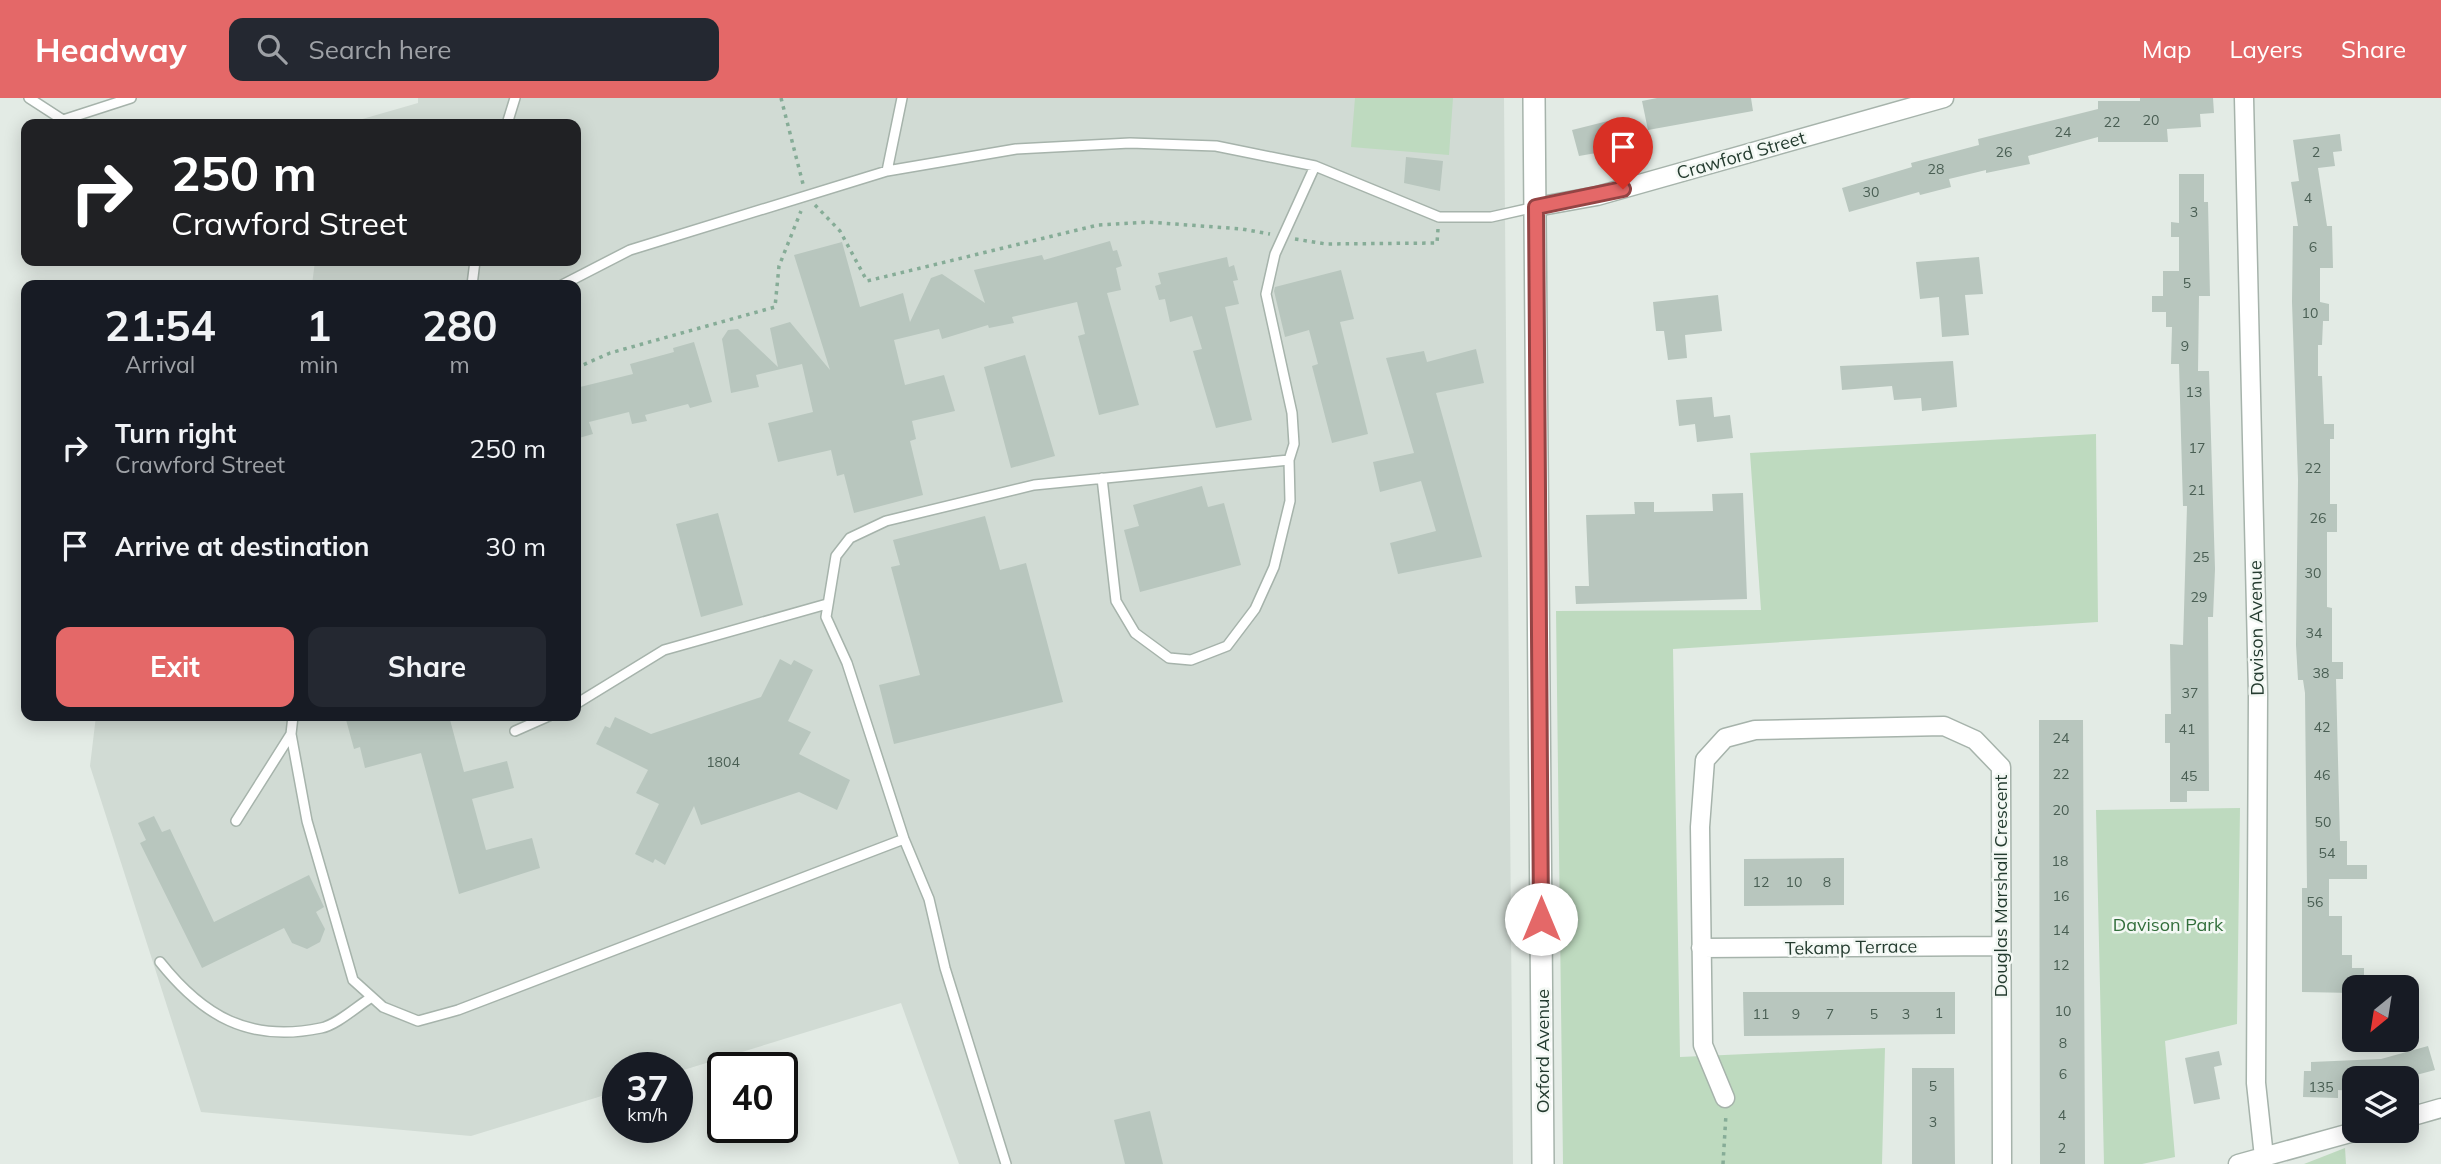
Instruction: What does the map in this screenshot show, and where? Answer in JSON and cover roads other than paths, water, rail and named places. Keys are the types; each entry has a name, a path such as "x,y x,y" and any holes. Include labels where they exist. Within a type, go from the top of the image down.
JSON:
{"street":[{"name":"Oxford Avenue","path":"1534,98 1543,1164"},
{"name":"Crawford Street","path":"1536,207 1597,196 1944,98"},
{"name":"Davison Avenue","path":"2244,98 2258,694 2256,1083 2264,1157"},
{"name":"Douglas Marshall Crescent","path":"1725,1098 1703,1045 1700,827 1705,760 1726,738 1755,730 1944,726 1975,740 2001,767 2002,1164"},
{"name":"Tekamp Terrace","path":"1702,948 2001,946"},
{"path":"2419,1114 2441,1108"},
{"path":"2238,1164 2342,1135"}],"lane":[{"path":"29,98 61,119"},
{"path":"66,119 131,98"},
{"path":"509,119 515,98"},
{"path":"887,171 902,98"},
{"path":"572,280 630,250 887,171 1016,149 1130,143 1216,146 1315,166 1439,217 1491,217 1536,207"},
{"path":"1102,478 1116,601 1135,633 1169,658 1191,660 1227,646 1255,609 1274,566 1290,501 1289,460 1294,444 1292,413 1266,294 1275,254 1315,166"},
{"path":"1006,1164 946,968 929,899 904,839 847,663 826,617 836,556 850,538 886,521 1034,485 1289,460"},
{"path":"581,701 664,650 827,604"},
{"path":"292,721 291,734 307,821 353,980 383,1007 418,1020 457,1010 904,839"},
{"path":"515,731 538,721"},
{"path":"236,821 291,734"},
{"path":"160,962 178,985 213,1013 246,1029 323,1028 372,997"}],"park label":[{"name":"Davison Park","path":"2168,924"}]}
